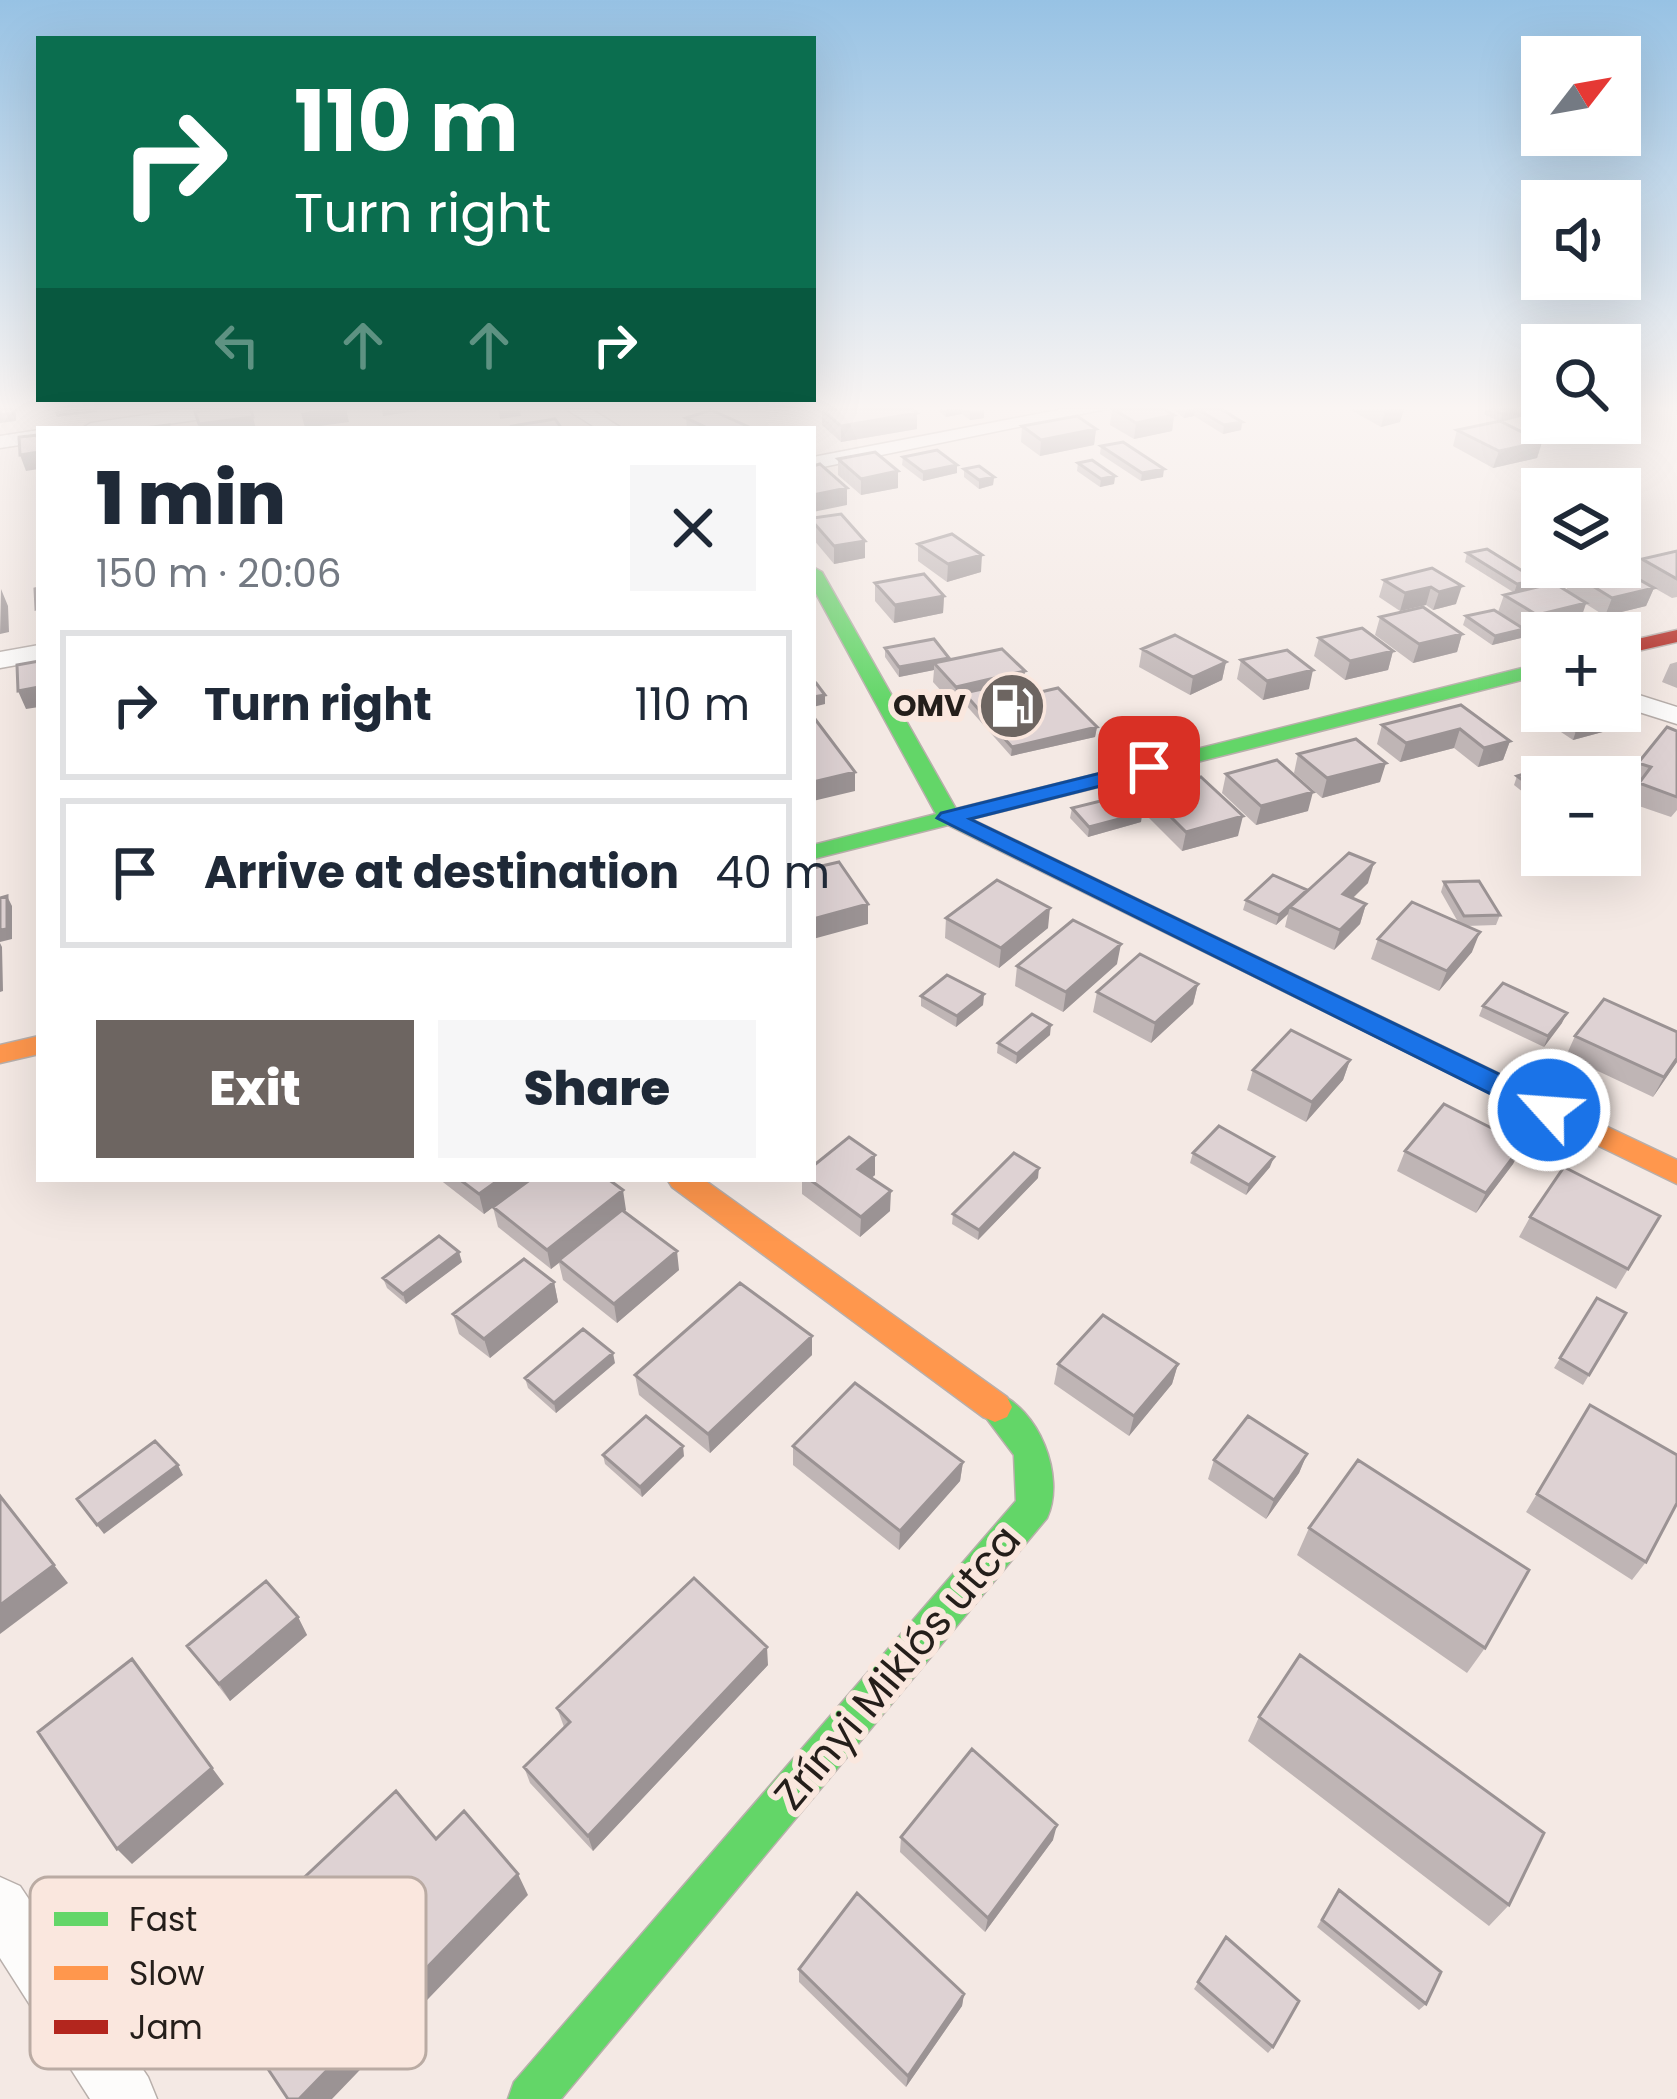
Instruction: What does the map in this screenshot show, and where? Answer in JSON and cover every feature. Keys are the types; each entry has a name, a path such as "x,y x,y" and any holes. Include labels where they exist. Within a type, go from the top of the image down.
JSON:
{"street":[{"path":"816,577 949,818 1677,1173"},
{"path":"1641,644 1677,635"},
{"path":"0,660 36,654"},
{"path":"816,851 1521,674"},
{"path":"1641,704 1677,716"},
{"path":"0,1054 36,1046"},
{"name":"Zrínyi Miklós utca","path":"531,2099 1034,1506 1031,1450 995,1407 686,1182"},
{"path":"0,1906 30,1952"},
{"path":"106,2069 126,2099"}],"building":[{"path":"841,514 865,541 834,546 816,525 816,518"},
{"path":"952,534 982,555 948,564 918,544"},
{"path":"1487,549 1521,570 1521,583 1517,584 1467,553"},
{"path":"1677,551 1677,579 1642,559"},
{"path":"1432,568 1462,586 1405,593 1384,580"},
{"path":"924,574 944,596 895,605 875,583"},
{"path":"1641,581 1654,588 1612,598 1596,588 1641,588"},
{"path":"1562,588 1586,603 1532,612 1504,595"},
{"path":"1423,607 1462,634 1419,644 1380,617"},
{"path":"1494,610 1521,630 1495,636 1466,616"},
{"path":"1362,628 1393,651 1350,661 1319,638"},
{"path":"1175,635 1226,662 1193,677 1142,649"},
{"path":"934,639 949,658 899,667 885,648"},
{"path":"1002,649 1025,671 956,687 934,663"},
{"path":"1287,650 1313,670 1267,681 1241,660"},
{"path":"36,662 36,688 18,691 17,665"},
{"path":"1024,680 1036,693 1058,688 1097,727 1012,747 964,693"},
{"path":"1461,705 1510,741 1484,748 1460,729 1406,743 1382,725"},
{"path":"816,720 855,772 816,781"},
{"path":"1667,727 1677,731 1677,797 1641,784 1651,767 1641,764"},
{"path":"1356,739 1386,763 1327,778 1298,754"},
{"path":"1277,760 1313,792 1261,806 1226,774"},
{"path":"1201,777 1243,816 1186,832 1145,791"},
{"path":"1125,795 1142,813 1089,827 1072,808"},
{"path":"1349,853 1374,863 1343,894 1366,904 1340,930 1290,907"},
{"path":"839,862 868,904 816,918 816,867"},
{"path":"1273,875 1307,890 1279,915 1246,900"},
{"path":"997,880 1050,908 1001,948 946,918"},
{"path":"1479,881 1500,915 1464,916 1444,882"},
{"path":"7,896 7,929 0,930 0,898"},
{"path":"1412,902 1480,932 1447,971 1378,939"},
{"path":"1073,920 1121,944 1066,992 1017,966"},
{"path":"1140,954 1198,984 1155,1023 1097,992"},
{"path":"947,975 984,994 957,1016 921,996"},
{"path":"1503,983 1567,1013 1548,1036 1483,1006"},
{"path":"1604,999 1677,1032 1677,1058 1664,1077 1575,1036"},
{"path":"1032,1014 1051,1025 1017,1054 998,1043"},
{"path":"1291,1030 1350,1060 1312,1102 1253,1070"},
{"path":"1444,1104 1523,1144 1486,1193 1405,1151"},
{"path":"1219,1126 1274,1157 1249,1185 1193,1153"},
{"path":"849,1137 875,1155 858,1169 891,1191 861,1217 813,1182 816,1164"},
{"path":"1014,1153 1039,1168 979,1230 953,1214"},
{"path":"1564,1167 1660,1216 1628,1269 1530,1217"},
{"path":"463,1182 496,1182 479,1194"},
{"path":"527,1182 612,1182 623,1190 547,1250 493,1207"},
{"path":"622,1210 677,1251 614,1304 559,1260"},
{"path":"439,1236 459,1252 403,1294 383,1278"},
{"path":"524,1259 554,1282 484,1339 453,1314"},
{"path":"740,1283 812,1336 708,1434 635,1375"},
{"path":"1597,1298 1626,1313 1589,1375 1560,1358"},
{"path":"1103,1315 1178,1364 1134,1416 1058,1364"},
{"path":"583,1329 613,1353 554,1403 525,1378"},
{"path":"855,1383 963,1462 900,1531 793,1446"},
{"path":"1590,1405 1677,1455 1677,1503 1646,1562 1537,1494"},
{"path":"646,1416 683,1446 640,1487 603,1455"},
{"path":"1248,1416 1307,1454 1274,1500 1214,1460"},
{"path":"155,1441 178,1465 97,1525 77,1499"},
{"path":"1358,1460 1529,1570 1485,1648 1309,1528"},
{"path":"0,1496 54,1565 0,1605"},
{"path":"694,1578 767,1647 588,1836 524,1767 570,1722 557,1708"},
{"path":"266,1581 298,1617 219,1684 187,1646"},
{"path":"1300,1655 1544,1833 1509,1905 1259,1717"},
{"path":"132,1659 212,1768 117,1849 38,1732"},
{"path":"972,1749 1057,1825 988,1918 901,1837"},
{"path":"396,1791 436,1839 464,1811 518,1874 426,1969 426,1877 305,1877"},
{"path":"1339,1890 1441,1972 1426,2004 1322,1920"},
{"path":"857,1893 964,1994 908,2076 799,1969"},
{"path":"1226,1937 1299,2001 1273,2047 1198,1982"},
{"path":"268,2069 328,2069 299,2099 288,2099"}],"traffic: fast":[{"path":"816,577 949,817 1496,1084"},
{"path":"816,851 1521,674"},
{"path":"531,2099 1034,1506 1031,1450 995,1407"}],"traffic: slow":[{"path":"0,1054 36,1046"},
{"path":"1496,1084 1677,1173"},
{"path":"686,1182 995,1407"}],"traffic: jam":[{"path":"1641,644 1677,636"}],"place":[{"name":"OMV","path":"1012,706"}],"route":[{"path":"1149,767 949,818 1549,1110"}]}
